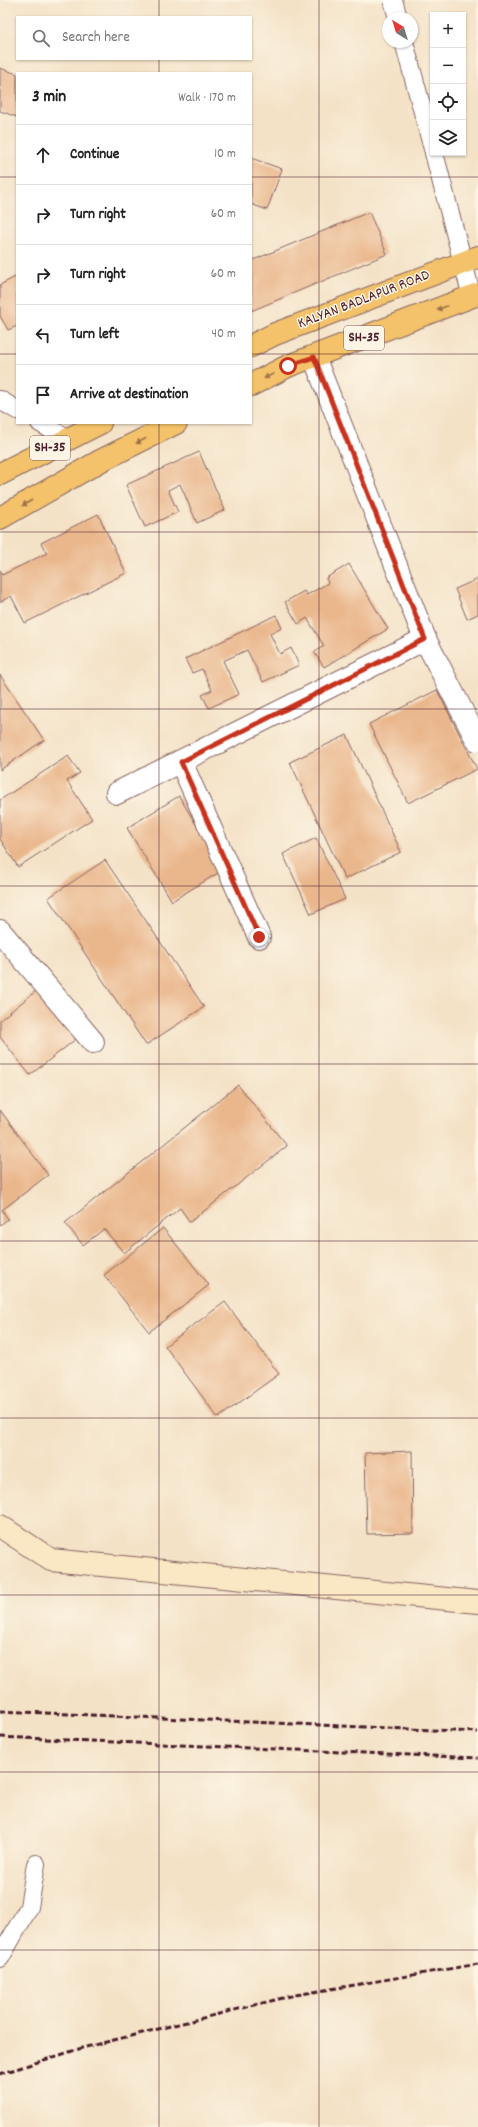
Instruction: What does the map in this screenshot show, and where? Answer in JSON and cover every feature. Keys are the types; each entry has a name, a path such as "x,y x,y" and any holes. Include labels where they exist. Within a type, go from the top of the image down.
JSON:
{"main road":[{"name":"KALYAN BADLAPUR ROAD","path":"252,346 275,334 471,259"},
{"name":"SH-35","path":"252,384 288,366 475,295"},
{"name":"SH-35","path":"0,474 98,424"},
{"name":"SH-35","path":"0,518 100,461 174,424"},
{"path":"0,1526 51,1560 478,1602"}],"street":[{"path":"314,357 425,639 477,740"},
{"path":"117,793 425,639"},
{"path":"181,762 259,937"},
{"path":"0,931 93,1042"}],"lane":[{"path":"393,0 396,12"},
{"path":"406,48 430,137"},
{"path":"435,156 471,259 475,295"},
{"path":"0,400 16,409"},
{"path":"42,424 68,439"},
{"path":"0,1958 29,1907 36,1864"}],"building":[{"path":"0,68 16,74 16,117 0,111"},
{"path":"252,158 282,169 267,210 252,204"},
{"path":"369,212 387,254 252,311 252,261"},
{"path":"16,277 16,326 8,330 0,316 0,285"},
{"path":"199,452 225,510 197,523 180,484 168,490 178,512 145,527 126,485"},
{"path":"98,514 126,573 25,623 11,596 0,602 0,570 2,575 47,553 41,543"},
{"path":"349,564 388,629 324,667 314,652 324,646 307,618 298,624 285,602 304,591 307,595 328,583 326,578"},
{"path":"478,579 478,614 467,619 455,589"},
{"path":"276,615 282,628 270,634 280,654 291,648 299,665 263,682 247,650 223,661 239,694 209,708 202,695 212,690 202,669 192,673 185,659"},
{"path":"0,675 44,740 0,770"},
{"path":"437,690 477,769 408,803 369,724"},
{"path":"347,735 401,852 345,879 290,762"},
{"path":"68,756 80,773 67,781 92,819 18,867 0,839 0,800"},
{"path":"179,796 223,870 172,901 127,828"},
{"path":"316,838 345,899 311,914 283,854"},
{"path":"105,860 204,1007 146,1045 48,898"},
{"path":"37,990 76,1039 30,1075 0,1037 0,1020"},
{"path":"238,1085 287,1146 190,1222 180,1208 124,1253 104,1229 83,1245 65,1223"},
{"path":"0,1110 48,1175 2,1210 8,1219 0,1225"},
{"path":"163,1228 209,1285 149,1332 104,1275"},
{"path":"225,1302 279,1374 218,1418 165,1346"},
{"path":"412,1451 413,1533 367,1534 365,1453"}],"railway":[{"path":"0,1711 478,1732"},
{"path":"0,1737 478,1758"},
{"path":"0,2074 82,2048 295,1995 478,1964"}],"route":[{"path":"259,937 181,762 425,639 314,357 288,366"}]}
